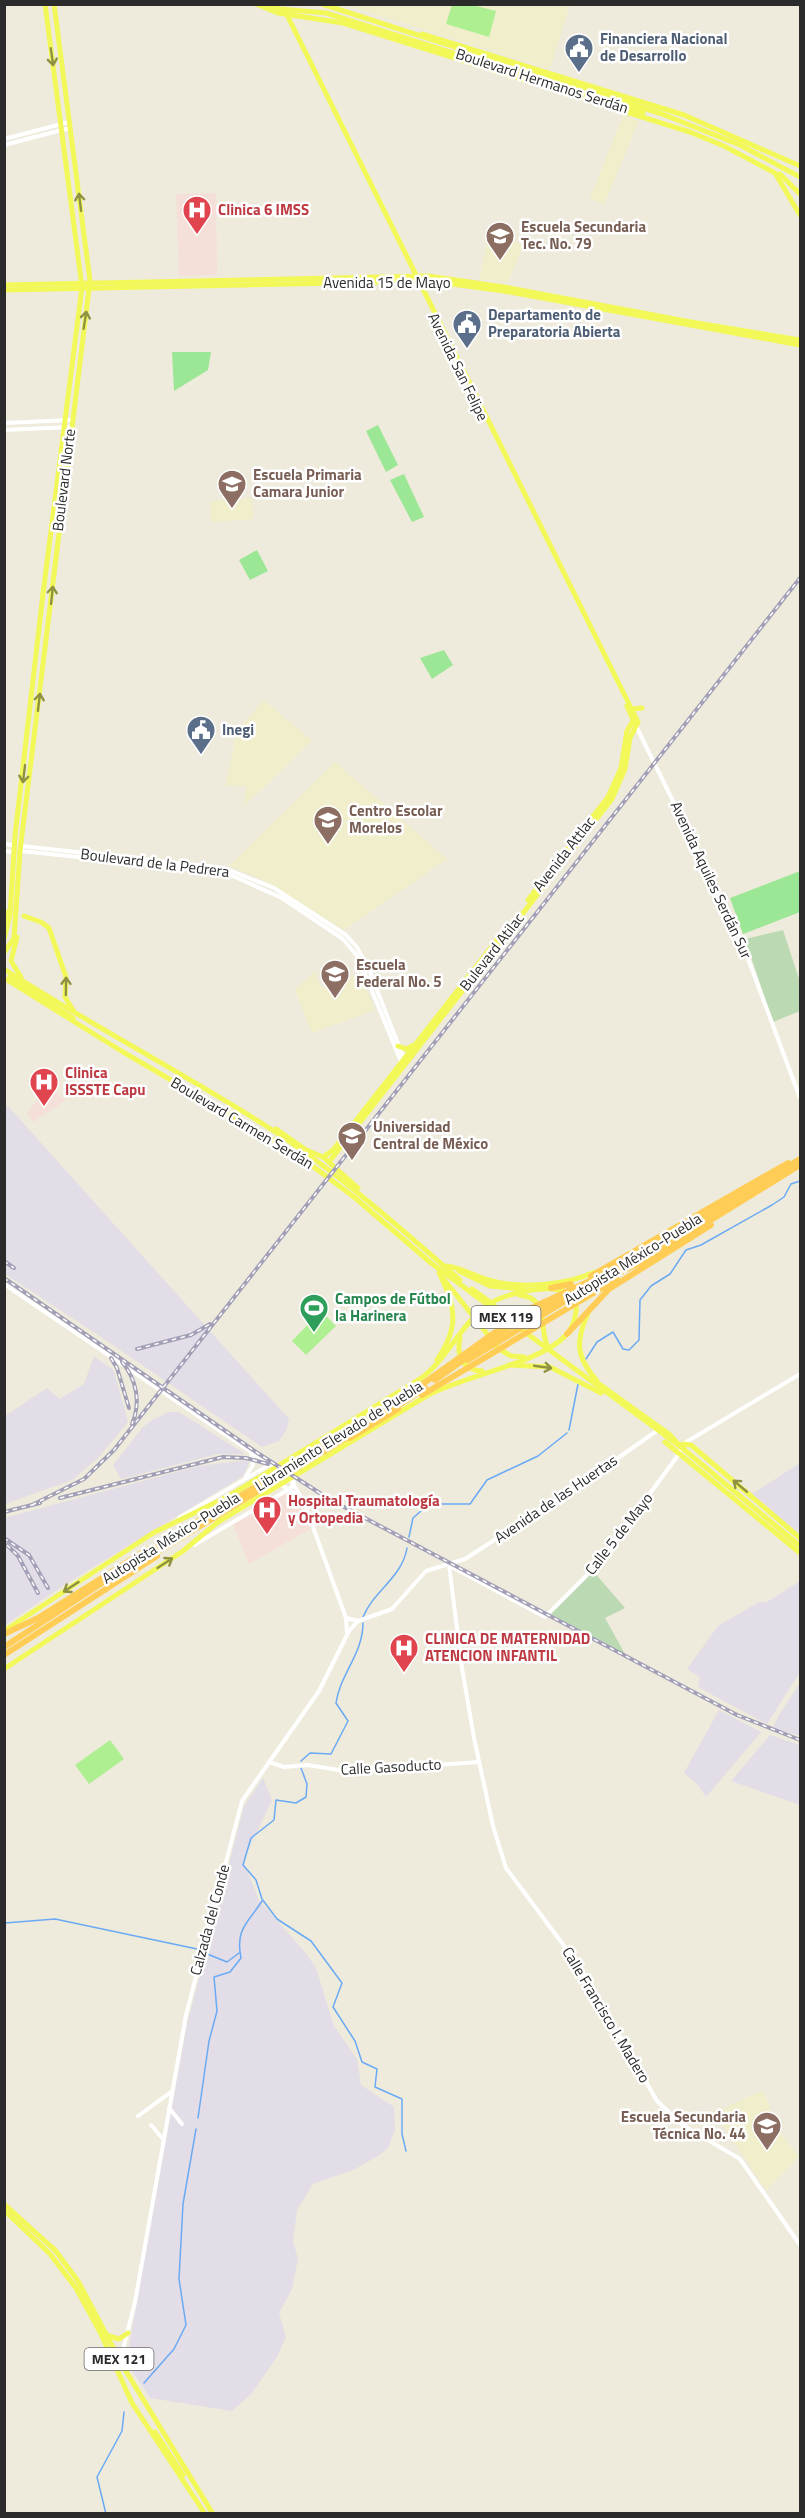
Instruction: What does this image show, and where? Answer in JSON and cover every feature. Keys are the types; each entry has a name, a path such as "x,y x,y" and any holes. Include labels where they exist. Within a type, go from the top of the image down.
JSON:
{"highway":[{"name":"Autopista México-Puebla","path":"4,1651 278,1484 294,1477 459,1369 801,1157"},
{"name":"Libramiento Elevado de Puebla","path":"4,1651 180,1532 396,1403 525,1311 633,1261 801,1157"},
{"path":"551,1288 575,1283 605,1268 788,1163"},
{"name":"Autopista México-Puebla","path":"578,1297 662,1253 801,1166"},
{"name":"Libramiento Elevado de Puebla","path":"4,1651 132,1568 409,1400 523,1318 646,1260 801,1166"},
{"path":"567,1335 591,1306 609,1289 748,1199"},
{"name":"Autopista México-Puebla","path":"4,1651 267,1472 282,1466 388,1403 459,1369"},
{"path":"4,1633 38,1617 143,1551 180,1532"},
{"path":"4,1651 32,1641 78,1611 132,1568"}],"main road":[{"name":"Boulevard Norte","path":"4,953 14,938 16,901 71,427 68,419 82,284 45,4"},
{"name":"Boulevard Norte","path":"4,939 8,924 15,836 64,427 68,419 90,284 54,4"},
{"path":"256,4 343,23 509,75 640,104"},
{"name":"Boulevard Hermanos Serdán","path":"267,4 283,11 304,10 326,13 461,55 640,104 740,145 801,177"},
{"path":"304,10 312,4"},
{"name":"Boulevard Hermanos Serdán","path":"322,4 520,72"},
{"path":"332,4 538,70 657,121 725,145 766,166 787,180 801,194"},
{"name":"Avenida San Felipe","path":"283,11 636,721"},
{"path":"404,37 408,44"},
{"path":"425,44 440,54"},
{"path":"461,55 477,65"},
{"path":"509,75 538,70"},
{"path":"658,110 694,119 801,166"},
{"path":"694,119 708,131"},
{"path":"776,155 788,171"},
{"path":"766,166 781,179 801,214"},
{"path":"787,180 788,190"},
{"name":"Avenida San Felipe","path":"416,278 636,721"},
{"name":"Avenida 15 de Mayo","path":"416,278 504,291 772,338 801,340"},
{"name":"Avenida 15 de Mayo","path":"4,285 454,278 801,345"},
{"path":"427,289 432,281"},
{"name":"Avenida 15 de Mayo","path":"4,290 82,284"},
{"path":"632,709 642,708"},
{"name":"Bulevard Atilac","path":"329,1162 544,882 612,799 625,769 636,721"},
{"name":"Avenida Attlac","path":"404,1062 608,797 621,768 627,730 636,721"},
{"path":"8,924 12,848 15,836"},
{"path":"22,848 18,930 11,960 24,981"},
{"path":"24,916 41,922 49,928 66,977 66,999 76,1014"},
{"path":"4,970 66,1012 77,1024"},
{"name":"Boulevard Carmen Serdán","path":"4,970 264,1125 319,1163 356,1195"},
{"name":"Boulevard Carmen Serdán","path":"4,978 296,1154 356,1195"},
{"path":"102,1038 106,1032"},
{"path":"398,1046 405,1049 416,1044"},
{"name":"Bulevard Atilac","path":"323,1156 333,1150 404,1062"},
{"path":"211,1094 214,1098 212,1103"},
{"path":"264,1125 274,1128 319,1159 329,1162"},
{"path":"306,1150 323,1156 397,1220 404,1229"},
{"path":"356,1195 404,1229 445,1266 497,1283 527,1285 581,1278 605,1268"},
{"path":"356,1195 434,1265 499,1349 511,1356 531,1356"},
{"name":"MEX 119","path":"434,1265 524,1329 610,1397 682,1445 713,1476 801,1546"},
{"name":"MEX 119","path":"445,1266 547,1348 658,1429"},
{"path":"387,1418 448,1385 531,1356 557,1344 567,1335 574,1320 576,1304 568,1294 551,1288 490,1286 471,1279 458,1269"},
{"path":"426,1375 445,1348 453,1324 454,1307 440,1273"},
{"path":"388,1403 426,1375 444,1357 475,1316 486,1307 497,1300 537,1289"},
{"path":"512,1295 528,1296 539,1305 547,1348"},
{"path":"591,1306 581,1331 579,1353 586,1370 602,1386"},
{"path":"463,1330 458,1349 461,1360 469,1368 486,1371"},
{"path":"507,1365 550,1367 610,1397"},
{"path":"658,1429 679,1454 713,1476 801,1553"},
{"path":"682,1445 691,1445 801,1538"},
{"path":"713,1476 717,1466"},
{"path":"4,1633 173,1521 229,1496 267,1472"},
{"path":"4,1670 183,1551 218,1522 278,1484"},
{"path":"4,2199 12,2215"},
{"name":"MEX 121","path":"4,2204 50,2254 76,2288 100,2332 132,2403 205,2514"},
{"name":"MEX 121","path":"12,2215 55,2250 69,2268 108,2335 120,2361 213,2514"},
{"path":"108,2335 119,2339 128,2332"},
{"path":"132,2403 140,2403 143,2398"},
{"path":"149,2407 143,2407 139,2414 146,2419 185,2479 192,2481"},
{"path":"177,2464 184,2468"}],"street":[{"path":"4,139 70,125"},
{"path":"4,145 62,127"},
{"path":"68,419 7,423 7,430 71,427"},
{"name":"Avenida Aquiles Serdán Sur","path":"636,721 740,937 801,1098"},
{"path":"4,844 12,848"},
{"path":"4,850 12,848"},
{"name":"Boulevard de la Pedrera","path":"22,848 224,868 274,888 346,935 356,946 368,967 404,1062"},
{"name":"Boulevard de la Pedrera","path":"22,848 224,872 282,898 343,939 358,957 404,1062"},
{"path":"4,1284 250,1452 294,1477 346,1618 347,1635"},
{"path":"682,1445 801,1374"},
{"name":"Avenida de las Huertas","path":"449,1565 578,1486 658,1429"},
{"name":"Calle 5 de Mayo","path":"449,1565 547,1615 598,1564 679,1454 682,1445"},
{"path":"244,1480 253,1465 250,1452"},
{"path":"258,1457 267,1472 286,1490 304,1502"},
{"path":"173,1521 244,1480 267,1472 271,1464"},
{"path":"183,1551 286,1490 294,1477"},
{"path":"346,1618 358,1621 392,1609 420,1575 434,1568 449,1565"},
{"name":"Calle Francisco I. Madero","path":"449,1565 462,1668 479,1762 506,1868 582,1970 657,2101 684,2126 740,2159 801,2245"},
{"name":"Calzada del Conde","path":"120,2361 128,2332 195,1977 238,1810 319,1691 347,1635 358,1621"},
{"name":"Calle Gasoducto","path":"269,1762 284,1767 308,1765 345,1771 479,1762"},
{"path":"138,2116 154,2107 172,2092"},
{"path":"169,2108 182,2124"},
{"path":"151,2125 163,2139"}],"shaded area":[{"path":"345,5 570,5 550,69"},
{"path":"623,115 639,121 604,205 590,198"},
{"name":"Clinica 6 IMSS","path":"216,193 217,275 179,276 176,194"},
{"name":"Escuela Secundaria Tec. No. 79","path":"488,236 524,244 508,282 479,279"},
{"name":"Escuela Primaria Camara Junior","path":"252,498 253,519 211,522 210,501"},
{"path":"264,700 312,741 244,806 246,786 225,786 237,731"},
{"name":"Centro Escolar Morelos","path":"335,762 447,859 344,930 263,880 229,866"},
{"name":"Escuela Federal No. 5","path":"315,971 321,988 360,973 375,1010 312,1033 295,990"},
{"name":"Clinica ISSSTE Capu","path":"47,1087 66,1100 33,1122 27,1113"},
{"path":"7,1105 289,1419 287,1429 279,1441 262,1447 5,1274 4,1107"},
{"path":"94,1356 114,1371 128,1422 98,1458 72,1480 5,1504 5,1416 47,1388 59,1399 84,1384"},
{"path":"169,1412 179,1412 245,1454 218,1454 121,1479 113,1465 143,1427"},
{"path":"247,1460 249,1463 243,1476 64,1585 5,1625 4,1518 199,1466"},
{"path":"800,1463 800,1535 752,1494"},
{"name":"Hospital Traumatología y Ortopedia","path":"282,1494 290,1495 299,1501 310,1529 249,1564 233,1524"},
{"path":"800,1581 800,1672 767,1724 698,1687 700,1677 687,1669 718,1626 759,1602 767,1602"},
{"path":"800,1683 800,1736 773,1728"},
{"path":"719,1710 761,1732 706,1797 697,1784 684,1773"},
{"path":"770,1735 800,1745 800,1805 731,1781"},
{"path":"263,1778 272,1800 243,1861 259,1900 316,1968 334,2026 357,2059 361,2085 394,2107 395,2130 388,2148 378,2156 353,2170 313,2184 297,2210 293,2241 298,2259 292,2289 279,2313 286,2337 277,2357 251,2394 232,2411 150,2398 126,2362 187,2024 244,1806"},
{"path":"763,2090 772,2113 768,2117 799,2157 766,2190 715,2113"}],"green space":[{"path":"452,5 472,5 496,11 489,37 446,24"},
{"path":"172,352 211,352 208,370 174,391"},
{"path":"378,425 398,465 386,472 366,431"},
{"path":"404,474 424,517 412,522 390,480"},
{"path":"257,550 268,571 250,580 239,560"},
{"path":"444,650 453,665 432,679 420,658"},
{"path":"800,871 800,912 743,934 730,898"},
{"path":"783,930 800,982 800,1011 773,1022 745,939"},
{"name":"Campos de Fútbol la Harinera","path":"321,1311 336,1326 306,1355 292,1341"},
{"path":"593,1571 625,1608 605,1618 625,1654 550,1614"},
{"path":"110,1740 124,1759 89,1784 75,1765"}],"waterway":[{"path":"586,1359 597,1342 613,1332 623,1349 629,1350 639,1340 640,1300 651,1286 670,1274 686,1250 701,1245 772,1205 784,1197 791,1184 800,1181"},
{"path":"569,1430 578,1384"},
{"path":"409,1537 413,1518 429,1504 470,1504 487,1480 538,1456 567,1433"},
{"path":"363,1617 374,1599 400,1568 407,1548"},
{"path":"301,1761 310,1753 331,1754 348,1721 336,1703 342,1683 356,1654 363,1623"},
{"path":"301,1768 307,1784 306,1797 296,1803 276,1800 274,1820 251,1838 243,1865 256,1880 262,1899 277,1919 311,1941 342,1983 333,2007 355,2041 362,2062 377,2069 375,2087 402,2099 402,2134 406,2151"},
{"path":"198,2118 209,2041 217,2011 214,1977 230,1972 241,1958 241,1933 262,1901"},
{"path":"5,1923 55,1919 197,1949"},
{"path":"205,1953 227,1962 239,1953"},
{"path":"144,2383 174,2349 186,2325 179,2279 183,2204 196,2129"},
{"path":"106,2514 97,2477 122,2431 124,2412"}],"railway":[{"path":"32,1505 84,1479 114,1450 800,578"},
{"path":"4,1261 14,1268"},
{"path":"4,1278 256,1452 329,1499 737,1715 800,1740"},
{"path":"137,1349 191,1335 210,1324"},
{"path":"111,1358 117,1368 129,1408"},
{"path":"122,1362 131,1376 136,1392 137,1400 132,1424"},
{"path":"60,1498 223,1457 246,1458 268,1464"},
{"path":"4,1512 40,1503"},
{"path":"4,1538 29,1555 48,1588"},
{"path":"7,1545 18,1556 38,1593"}],"place":[{"name":"Financiera Nacional de Desarrollo","path":"579,74"},
{"name":"Clinica 6 IMSS","path":"197,236"},
{"name":"Escuela Secundaria Tec. No. 79","path":"500,262"},
{"name":"Departamento de Preparatoria Abierta","path":"467,350"},
{"name":"Escuela Primaria Camara Junior","path":"232,510"},
{"name":"Inegi","path":"201,756"},
{"name":"Centro Escolar Morelos","path":"328,846"},
{"name":"Escuela Federal No. 5","path":"335,1000"},
{"name":"Clinica ISSSTE Capu","path":"44,1108"},
{"name":"Universidad Central de México","path":"352,1162"},
{"name":"Campos de Fútbol la Harinera","path":"314,1334"},
{"name":"Hospital Traumatología y Ortopedia","path":"267,1536"},
{"name":"CLINICA DE MATERNIDAD ATENCION INFANTIL","path":"404,1674"},
{"name":"Escuela Secundaria Técnica No. 44","path":"767,2152"}]}
